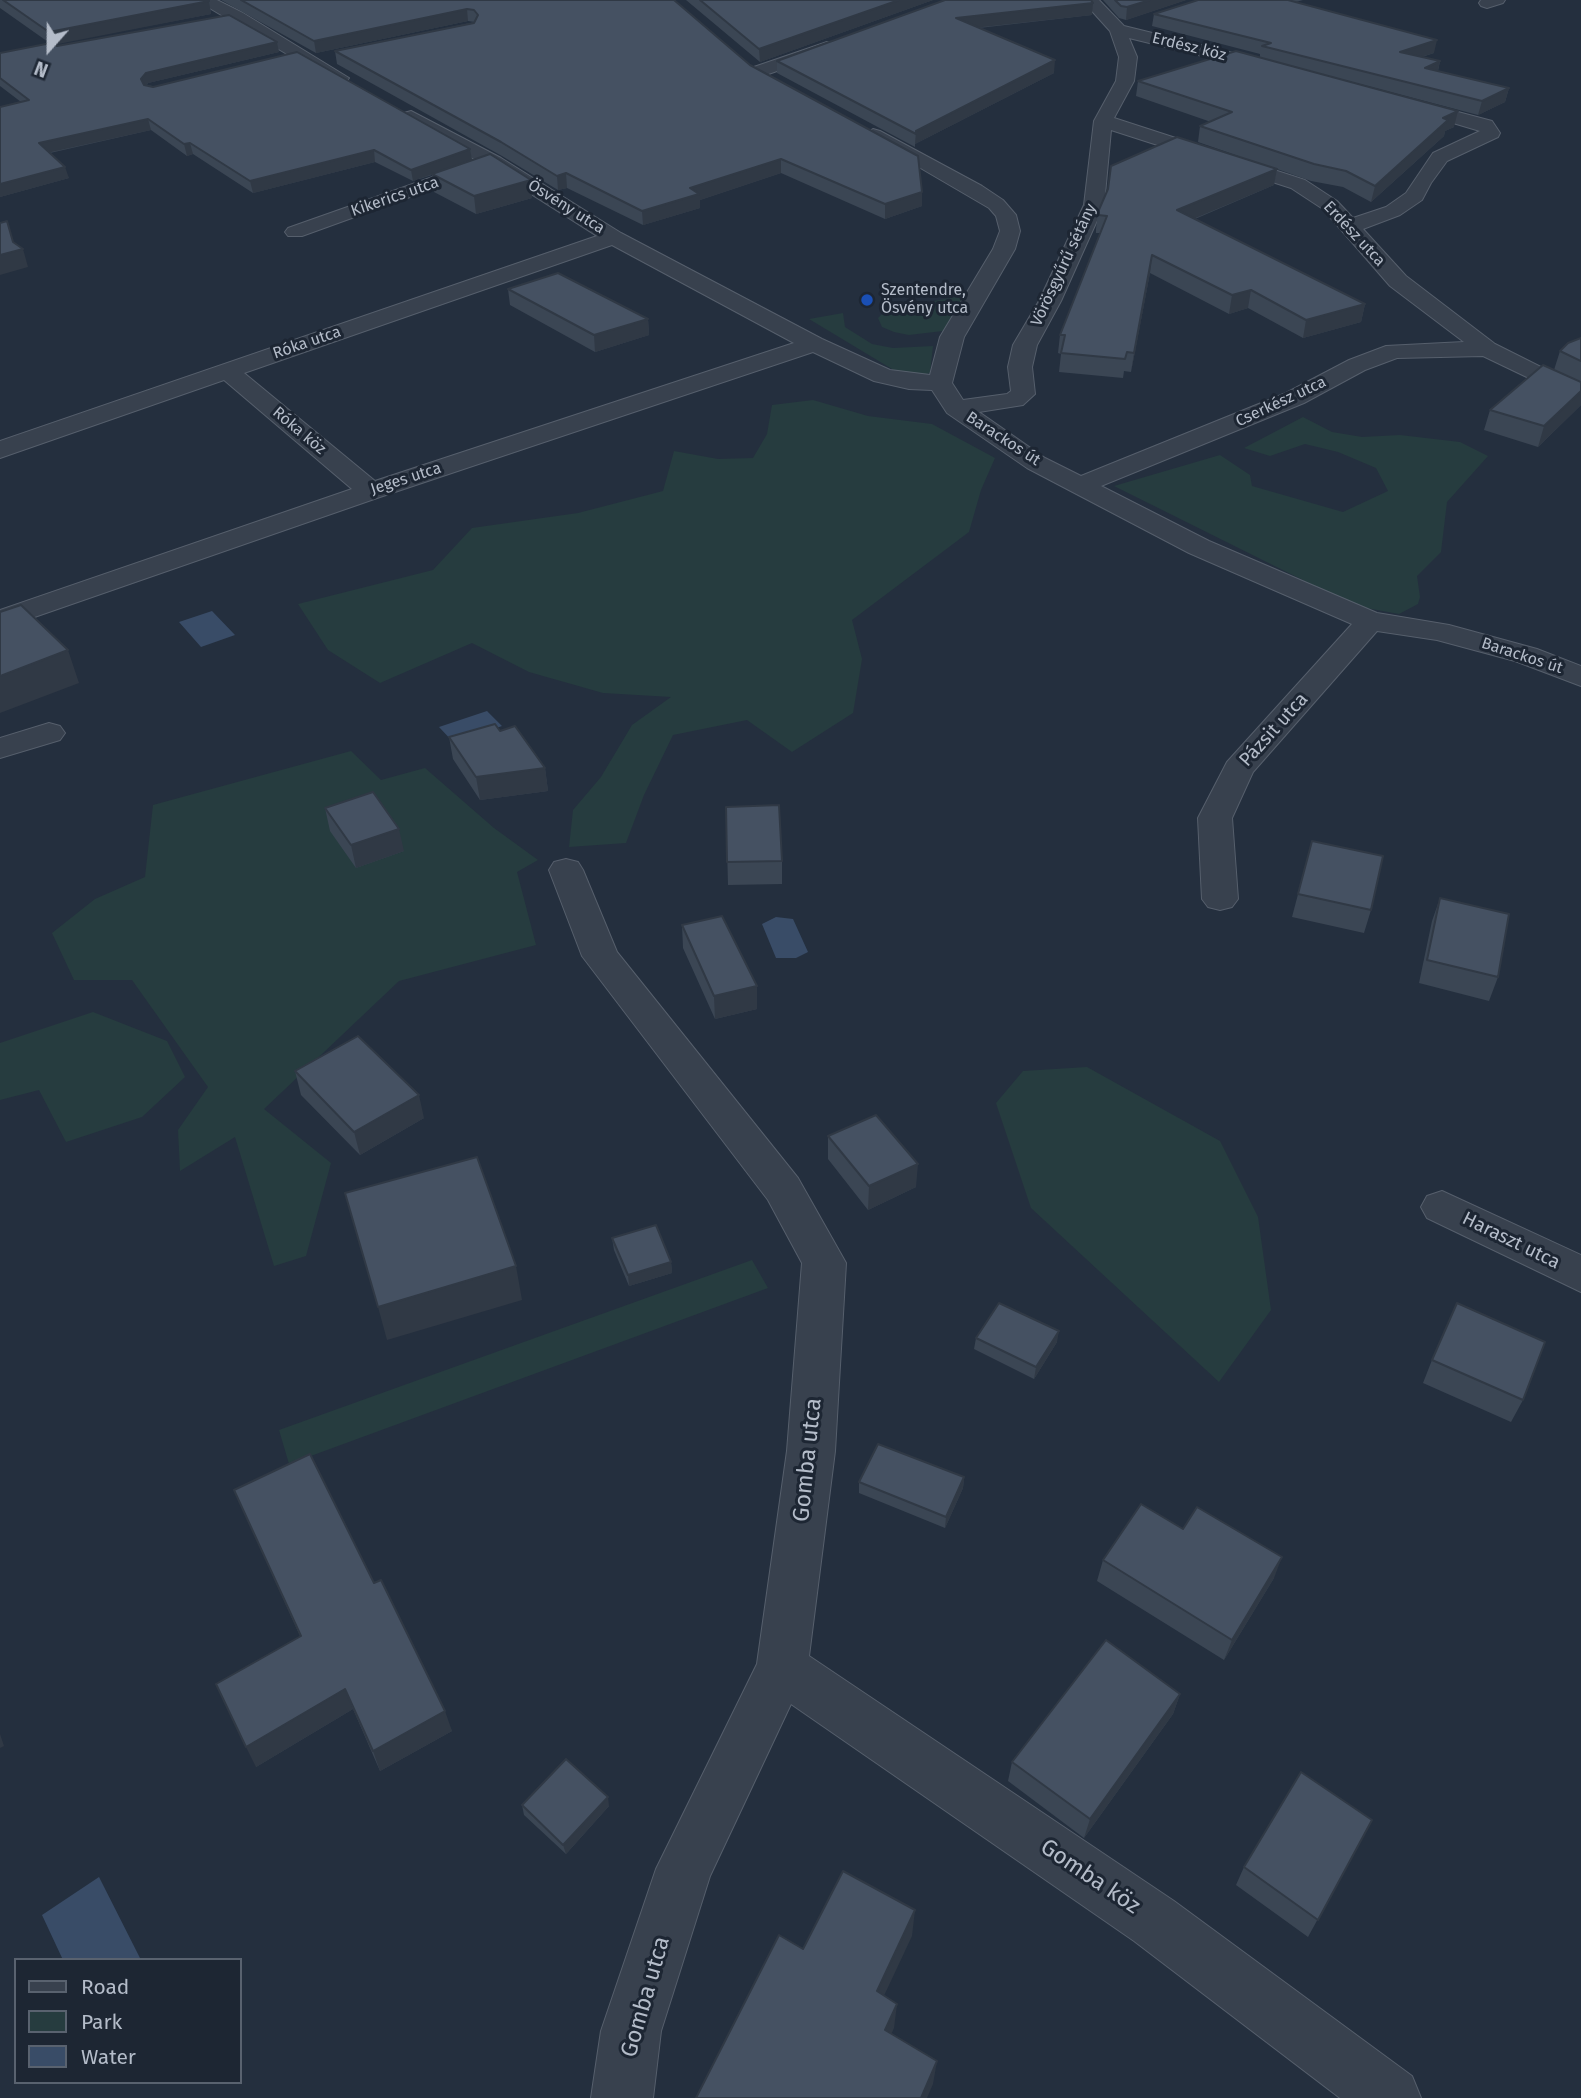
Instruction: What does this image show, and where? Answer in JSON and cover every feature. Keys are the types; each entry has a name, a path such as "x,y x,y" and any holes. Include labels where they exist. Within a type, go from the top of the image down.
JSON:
{"street":[{"path":"204,0 232,13 360,88"},
{"name":"Vörösgyűrű sétány","path":"956,408 1014,400 1023,394 1020,367 1025,345 1050,301 1094,205 1103,121 1125,81 1128,57 1118,30 1090,0"},
{"path":"1118,30 1144,22"},
{"name":"Erdész köz","path":"1118,30 1294,73"},
{"path":"781,85 751,67 844,40"},
{"path":"273,61 337,56"},
{"path":"1349,227 1393,212 1415,196 1421,182 1440,157 1491,133 1485,125 1383,97"},
{"name":"Ösvény utca","path":"396,108 494,162 614,237 814,344 881,376 909,382 940,383"},
{"name":"Erdész utca","path":"1103,121 1298,184 1330,205 1398,281 1488,349 1581,396"},
{"path":"854,124 975,190 996,204 1006,215 1010,231 1004,249 952,337 940,383"},
{"name":"Kikerics utca","path":"295,232 494,162"},
{"name":"Róka utca","path":"0,450 614,237"},
{"name":"Jeges utca","path":"0,621 371,491 814,344"},
{"name":"Cserkész utca","path":"1081,485 1295,398 1357,365 1394,351 1488,349"},
{"name":"Róka köz","path":"227,371 371,491"},
{"name":"Barackos út","path":"940,383 956,408 1036,463 1199,547 1370,621 1439,631 1526,655 1581,677"},
{"name":"Pázsit utca","path":"1220,899 1215,818 1238,769 1370,621"},
{"path":"0,748 49,733"},
{"name":"Gomba utca","path":"566,870 600,956 783,1189 824,1262 811,1451 782,1667 684,1869 631,2031 622,2098"},
{"name":"Haraszt utca","path":"1442,1207 1581,1275"},
{"name":"Gomba köz","path":"782,1667 1154,1921 1390,2098"}],"green space":[{"path":"966,295 943,331 909,335 894,332 882,327 878,318 887,309 907,306 916,312 929,310 923,303"},
{"path":"843,313 845,327 872,344 893,348 933,346 930,373 916,377 902,375 809,319"},
{"path":"813,400 868,416 932,424 995,458 981,490 969,532 852,620 862,659 853,713 792,752 747,720 673,735 644,795 626,843 569,847 573,810 601,777 632,725 671,697 603,693 529,672 472,643 380,683 328,650 298,604 433,570 472,528 578,513 663,491 674,451 718,459 753,458 767,434 772,405"},
{"path":"1303,417 1332,432 1362,437 1400,435 1460,442 1488,456 1447,502 1441,552 1417,576 1420,597 1418,604 1399,614 1355,606 1114,486 1220,455 1250,475 1252,486 1343,512 1388,491 1376,468 1338,452 1305,444 1270,456 1244,448"},
{"path":"351,751 381,780 425,768 494,828 538,860 517,872 536,945 399,981 264,1109 331,1163 306,1256 274,1266 235,1137 180,1171 178,1130 208,1087 132,980 74,980 52,933 95,899 145,877 153,805"},
{"path":"93,1012 167,1041 185,1077 142,1117 66,1142 39,1090 0,1100 0,1043"},
{"path":"1087,1067 1220,1141 1258,1217 1271,1310 1219,1382 1031,1208 996,1103 1023,1071"},
{"path":"752,1260 768,1288 289,1464 279,1430"}],"water":[{"path":"212,611 235,635 201,647 179,622"},
{"path":"487,711 502,726 454,743 439,727"},
{"path":"776,917 793,919 808,952 796,958 776,958 762,924"},
{"path":"99,1877 140,1958 62,1958 42,1915"}],"building":[{"path":"3,0 207,0 209,1 49,32"},
{"path":"241,0 674,0 750,65 918,156 922,192 885,204 781,159 690,188 699,194 642,211 566,173 557,176 501,142 335,51 474,23 478,15 474,10 467,9 314,41"},
{"path":"700,0 899,0 759,49"},
{"path":"945,0 1091,0 1093,3 956,18 1055,60 916,131 916,134 777,61"},
{"path":"1115,0 1150,0 1127,7 1121,6"},
{"path":"1198,0 1288,0 1437,40 1400,52 1440,61 1425,68 1509,88 1482,101 1262,46 1271,43 1154,14"},
{"path":"229,15 277,42 146,73 141,79 144,85 153,87 297,52 470,149 411,170 374,150 250,181 190,143 184,144 148,119 39,143 65,167 0,184 0,107 29,100 0,78 0,53 51,43 57,46"},
{"path":"1236,51 1458,111 1443,118 1448,120 1375,186 1346,171 1314,164 1200,126 1232,112 1138,81"},
{"path":"1177,137 1277,169 1177,210 1365,304 1306,320 1251,290 1232,295 1152,255 1134,353 1127,352 1125,359 1061,353 1065,335 1060,335 1107,216 1098,215 1098,212 1108,189 1111,166"},
{"path":"490,154 531,180 474,196 432,174"},
{"path":"7,221 13,242 23,249 0,255 0,223"},
{"path":"558,273 648,319 594,335 508,289"},
{"path":"1581,338 1581,361 1560,351 1568,343"},
{"path":"1543,365 1581,382 1581,391 1544,426 1490,410"},
{"path":"21,605 68,650 0,676 0,612"},
{"path":"495,724 500,731 515,726 545,768 476,777 449,737"},
{"path":"373,792 399,829 351,845 325,808"},
{"path":"779,805 782,861 727,862 726,807"},
{"path":"1312,841 1383,856 1371,910 1298,894"},
{"path":"1440,898 1509,914 1498,977 1427,960"},
{"path":"722,916 757,986 714,996 682,925"},
{"path":"358,1036 419,1095 354,1132 295,1071"},
{"path":"876,1115 918,1164 869,1186 828,1136"},
{"path":"477,1157 516,1266 378,1307 345,1193"},
{"path":"656,1225 671,1262 628,1275 612,1238"},
{"path":"999,1303 1059,1331 1036,1367 976,1338"},
{"path":"1457,1303 1545,1342 1523,1400 1432,1360"},
{"path":"878,1444 964,1477 946,1517 859,1482"},
{"path":"310,1454 374,1583 381,1580 445,1711 373,1751 345,1689 246,1747 216,1684 301,1636 234,1490"},
{"path":"1141,1504 1183,1529 1197,1507 1282,1557 1232,1640 1103,1560"},
{"path":"1106,1640 1180,1694 1090,1819 1012,1762"},
{"path":"566,1759 608,1797 563,1845 522,1805"},
{"path":"1301,1772 1372,1820 1318,1920 1244,1867"},
{"path":"843,1871 915,1910 877,1991 897,2004 885,2030 937,2061 921,2098 696,2098 779,1935 803,1949"}],"place":[{"name":"Szentendre, Ösvény utca","path":"867,300"}]}
